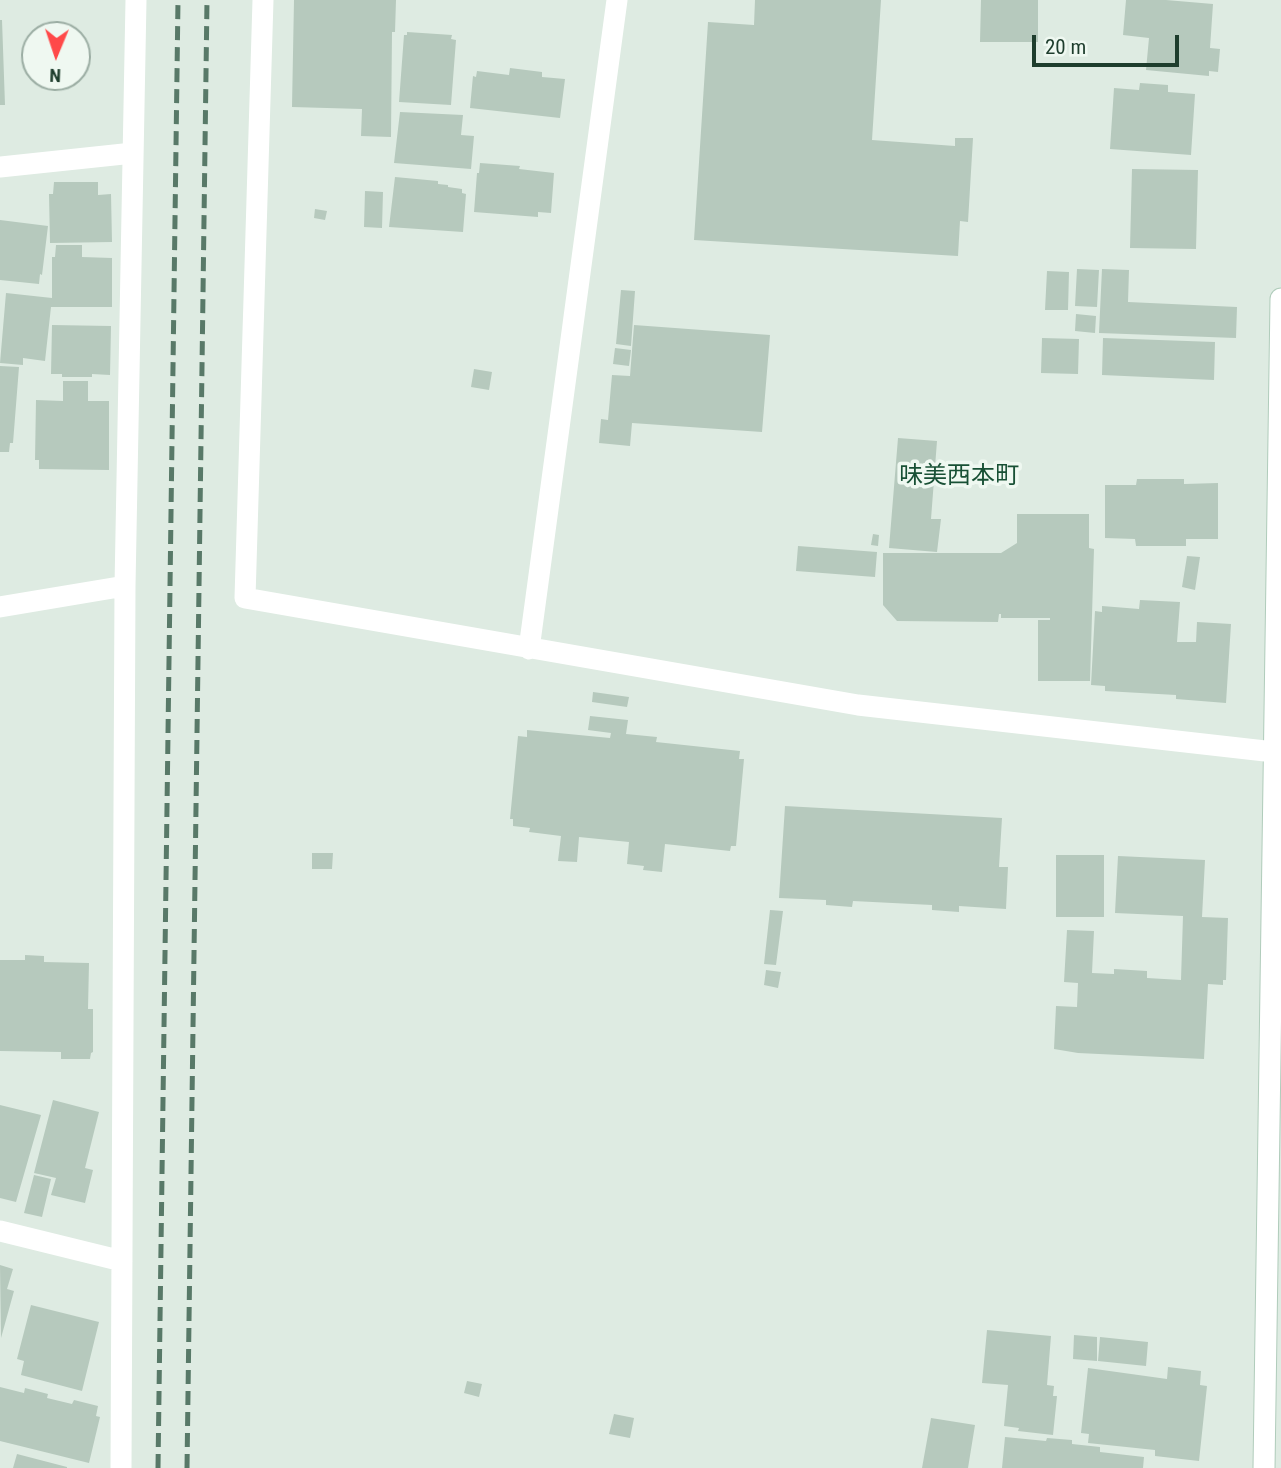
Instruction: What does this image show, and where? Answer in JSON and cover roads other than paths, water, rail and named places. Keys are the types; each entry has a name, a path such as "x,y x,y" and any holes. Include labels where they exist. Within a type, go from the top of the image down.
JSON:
{"street":[{"path":"121,1468 125,586 136,0"},
{"path":"263,0 244,598 858,705 1274,752"},
{"path":"529,649 617,0"},
{"path":"0,167 133,153"},
{"path":"1264,1468 1281,299"},
{"path":"0,607 125,586"},
{"path":"0,1231 122,1261"}],"railway":[{"path":"158,1468 178,0"},
{"path":"187,1468 207,0"}],"district":[{"name":"味美西本町","path":"959,477"}]}
